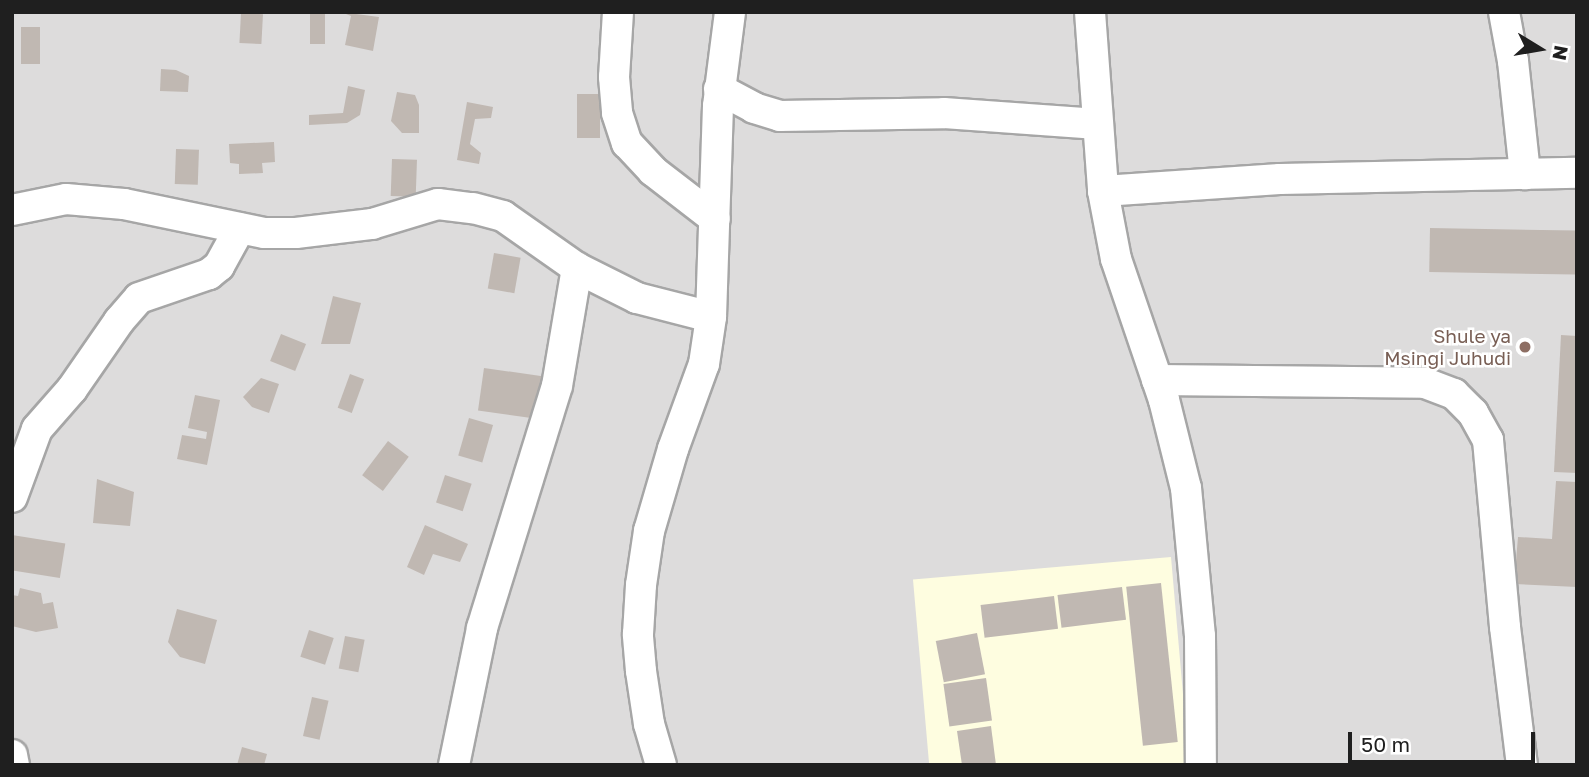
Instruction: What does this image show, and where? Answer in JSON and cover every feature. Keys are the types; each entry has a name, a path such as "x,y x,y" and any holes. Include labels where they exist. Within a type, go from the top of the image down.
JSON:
{"street":[{"path":"618,12 614,77 617,113 627,143 653,171 715,219"},
{"path":"661,765 649,724 641,671 638,634 641,585 649,530 673,449 704,364 711,317 719,89 730,12"},
{"path":"1090,12 1103,191 1116,259 1157,380 1186,488 1200,636 1201,765"},
{"path":"1504,12 1513,61 1525,174"},
{"path":"719,89 754,108 780,116 944,113 1098,124"},
{"path":"1103,191 1280,179 1577,173"},
{"path":"12,210 66,199 124,204 264,233 296,233 372,224 438,204 473,208 503,216 577,268 637,298 711,317"},
{"path":"12,497 37,429 72,389 126,313 139,298 209,274 227,256 240,228"},
{"path":"454,765 482,628 556,386 577,268"},
{"path":"1157,380 1425,383 1454,394 1473,413 1488,440 1505,626 1522,765"},
{"path":"12,755 14,765"}],"shaded area":[{"path":"12,12 1577,12 1577,765 12,765"},
{"path":"1171,557 1189,765 929,765 913,580"}],"building":[{"path":"310,12 325,12 325,44 310,44"},
{"path":"341,12 379,17 373,51 345,45 351,16"},
{"path":"241,13 263,14 261,44 239,43"},
{"path":"21,27 40,27 40,64 21,64"},
{"path":"161,69 176,70 189,76 188,92 160,91"},
{"path":"348,86 365,90 360,115 347,123 309,125 309,115 343,113"},
{"path":"397,92 415,95 419,105 419,133 402,133 391,121"},
{"path":"577,94 600,94 600,138 577,138"},
{"path":"467,102 493,107 491,118 475,119 470,144 481,153 479,164 457,160"},
{"path":"274,142 275,162 262,163 263,173 239,174 239,164 230,163 229,144"},
{"path":"176,149 199,150 198,185 175,184"},
{"path":"392,159 417,160 416,197 391,196"},
{"path":"1430,228 1576,231 1575,275 1429,272"},
{"path":"494,253 521,258 514,293 488,288"},
{"path":"333,296 361,303 350,344 321,344"},
{"path":"281,334 306,344 295,371 270,361"},
{"path":"1561,335 1577,336 1577,473 1554,472"},
{"path":"484,368 542,376 536,419 478,411"},
{"path":"350,374 364,379 352,413 338,408"},
{"path":"261,378 279,384 269,413 252,407 243,397"},
{"path":"195,395 220,400 207,465 177,459 182,435 206,439 207,432 188,428"},
{"path":"469,418 493,425 482,462 458,455"},
{"path":"388,441 409,457 383,491 362,475"},
{"path":"445,475 472,484 463,511 436,503"},
{"path":"97,479 134,492 130,526 93,523"},
{"path":"1556,481 1577,482 1577,587 1514,584 1518,537 1552,539"},
{"path":"425,525 468,544 460,562 433,554 424,575 407,567"},
{"path":"12,535 65,543 60,578 12,570"},
{"path":"1161,583 1178,742 1143,746 1126,587"},
{"path":"1122,587 1126,620 1062,628 1057,595"},
{"path":"20,588 41,593 43,604 53,602 58,628 36,632 12,626 12,595 18,596"},
{"path":"1054,596 1058,629 985,638 981,605"},
{"path":"177,609 217,620 205,664 180,657 168,642"},
{"path":"309,630 334,638 325,665 300,657"},
{"path":"977,633 985,674 944,682 936,641"},
{"path":"345,636 365,640 358,672 339,668"},
{"path":"986,678 992,721 949,727 943,684"},
{"path":"312,697 329,701 320,740 303,736"},
{"path":"991,726 996,765 962,765 957,731"},
{"path":"242,747 267,754 264,765 237,765"}],"place":[{"name":"Shule ya Msingi Juhudi","path":"1525,347"}]}
